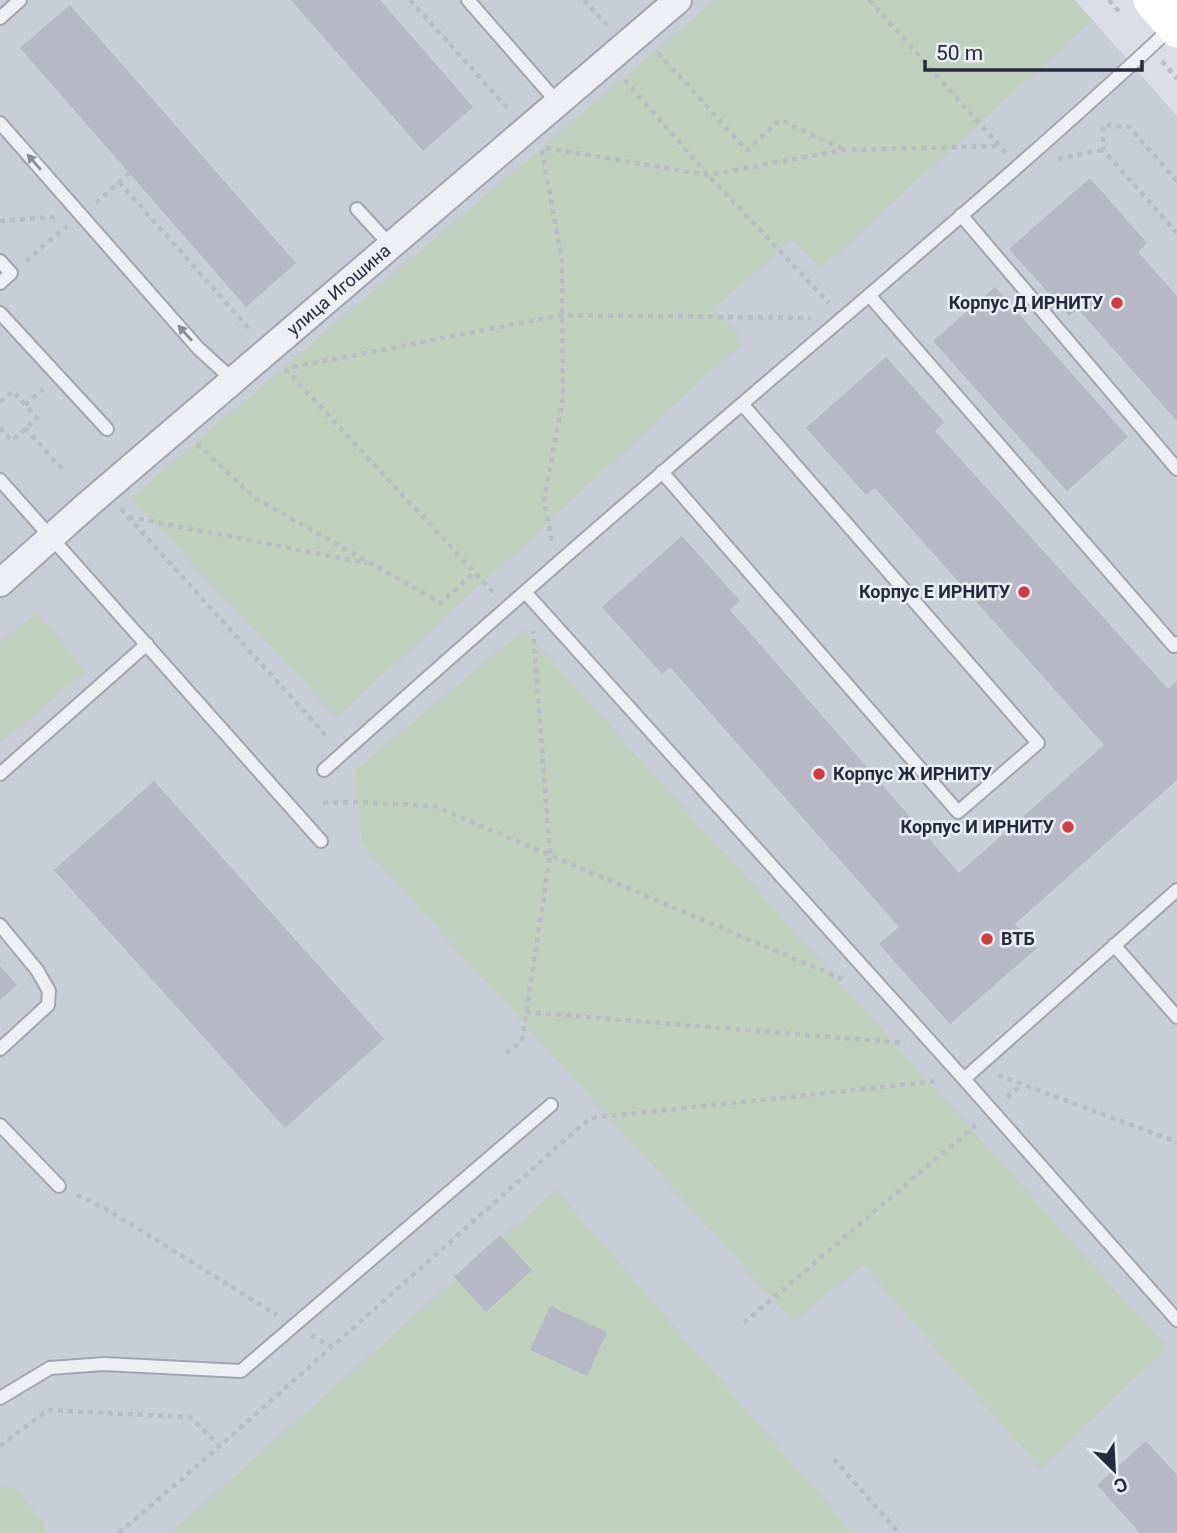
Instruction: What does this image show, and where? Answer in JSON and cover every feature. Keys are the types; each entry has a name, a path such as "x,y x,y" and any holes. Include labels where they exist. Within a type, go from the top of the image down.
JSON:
{"street":[{"name":"улица Игошина","path":"0,583 178,427 678,0"}],"lane":[{"path":"0,18 20,0"},
{"path":"468,0 558,103"},
{"path":"324,770 662,472 1018,166 1168,18"},
{"path":"0,123 198,348 234,380"},
{"path":"357,209 391,246"},
{"path":"961,215 1177,469"},
{"path":"0,261 11,273 0,283"},
{"path":"869,295 1174,646 1177,643"},
{"path":"0,313 107,429"},
{"path":"662,472 958,812 1038,743 742,404"},
{"path":"0,480 321,841"},
{"path":"525,592 964,1079 1177,1320"},
{"path":"0,774 147,644"},
{"path":"964,1079 1177,890"},
{"path":"0,925 37,970 49,991 48,1005 0,1049"},
{"path":"1114,945 1177,1017"},
{"path":"0,1398 50,1368 104,1364 241,1371 551,1105"},
{"path":"0,1125 59,1186"}],"path":[{"path":"410,0 509,110 541,83"},
{"path":"584,0 607,25"},
{"path":"869,0 1018,166"},
{"path":"598,34 617,17"},
{"path":"655,49 747,150 780,120 843,149"},
{"path":"621,75 708,175 843,318"},
{"path":"1177,181 1129,127 1103,125 1103,150 1177,233"},
{"path":"540,579 552,542 544,499 563,399 562,261 541,148 708,175 843,149 1000,146"},
{"path":"1075,156 1103,150"},
{"path":"119,182 245,326"},
{"path":"0,221 81,215"},
{"path":"525,592 495,594 285,369 562,315 843,318"},
{"path":"0,402 13,391 37,418 12,441 0,428"},
{"path":"178,427 255,498 441,603 474,572"},
{"path":"25,428 62,469"},
{"path":"104,491 342,754"},
{"path":"128,517 371,564"},
{"path":"506,1053 522,1041 550,855 533,631 547,617"},
{"path":"323,803 434,806 893,1001"},
{"path":"526,1012 933,1046"},
{"path":"977,1067 1177,1142"},
{"path":"119,1533 591,1118 964,1079"},
{"path":"744,1323 1022,1084"},
{"path":"59,1186 106,1209 332,1347"},
{"path":"0,1446 48,1410 190,1417 220,1446"},
{"path":"834,1459 900,1533"}],"shaded area":[{"path":"0,0 1075,0 1177,116 1177,1533 0,1533"}],"green space":[{"path":"715,0 1074,0 1092,20 821,268 791,239 714,309 743,341 337,717 131,498"},
{"path":"36,613 85,671 0,743 0,643"},
{"path":"524,630 1167,1348 1040,1468 863,1264 793,1321 362,844 355,771"},
{"path":"556,1190 852,1533 171,1533"},
{"path":"0,1487 14,1488 45,1524 45,1533 0,1533"}],"building":[{"path":"291,0 380,0 473,107 423,151"},
{"path":"70,5 296,263 246,307 20,48"},
{"name":"Корпус Д ИРНИТУ","path":"1090,178 1147,243 1138,252 1177,296 1177,421 1078,309 1069,316 1009,249"},
{"path":"995,287 1128,437 1067,491 933,341"},
{"path":"886,357 944,422 935,431 1168,689 1177,681 1177,780 1015,924 1037,948 950,1024 879,944 899,927 670,667 662,674 602,607 682,536 740,601 730,610 959,873 1104,745 875,488 866,495 806,428"},
{"path":"154,781 384,1039 285,1128 54,870"},
{"path":"0,966 17,985 0,1000"},
{"path":"500,1235 532,1270 486,1312 454,1277"},
{"path":"550,1306 607,1332 587,1376 530,1350"},
{"path":"1146,1441 1177,1475 1177,1533 1140,1533 1097,1485"}],"place":[{"name":"Корпус Д ИРНИТУ","path":"1117,303"},
{"name":"Корпус Е ИРНИТУ","path":"1024,592"},
{"name":"Корпус Ж ИРНИТУ","path":"819,774"},
{"name":"Корпус И ИРНИТУ","path":"1068,827"},
{"name":"ВТБ","path":"987,939"}]}
